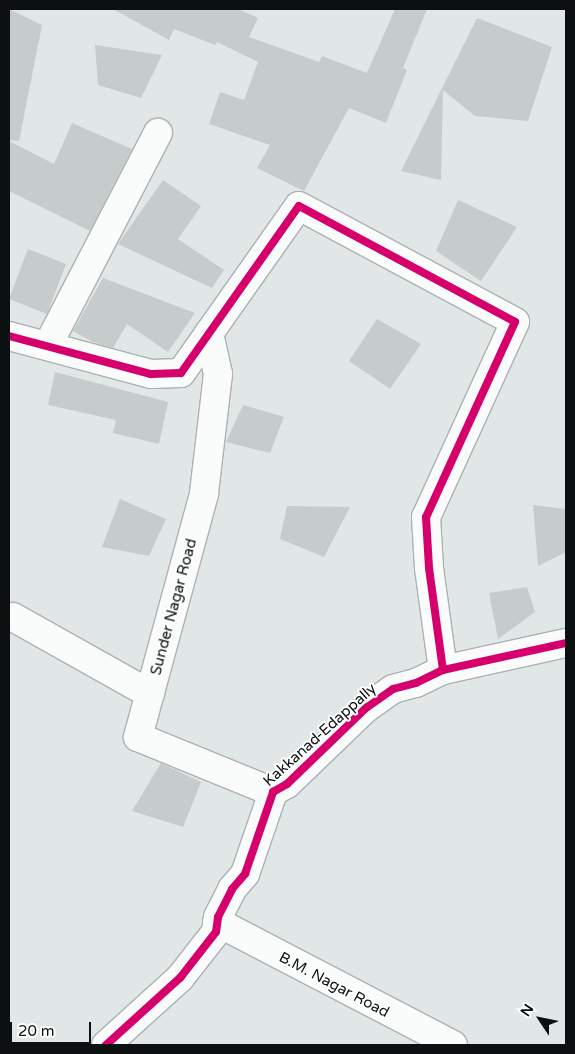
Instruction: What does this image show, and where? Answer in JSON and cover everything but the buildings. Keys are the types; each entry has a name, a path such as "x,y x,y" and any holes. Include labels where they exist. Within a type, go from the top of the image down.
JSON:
{"street":[{"path":"48,345 158,133"},
{"path":"9,336 151,374 181,373 299,206 515,322 426,517 429,568 443,670"},
{"name":"Sunder Nagar Road","path":"209,333 218,374 204,494 138,737 273,792"},
{"path":"13,617 150,694"},
{"name":"Kakkanad-Edappally","path":"106,1045 180,978 216,932 217,922 232,889 245,874 273,792 287,784 379,698 393,689 416,683 443,670 566,643"},
{"name":"B.M. Nagar Road","path":"217,922 453,1045"}],"cycle path":[{"path":"9,336 151,374 181,373 299,206 515,322 426,517 429,568 443,670"},
{"path":"106,1045 180,978 216,932 218,917 232,889 245,874 273,792 287,784 366,708 393,689 416,683 443,670 566,643"}]}
